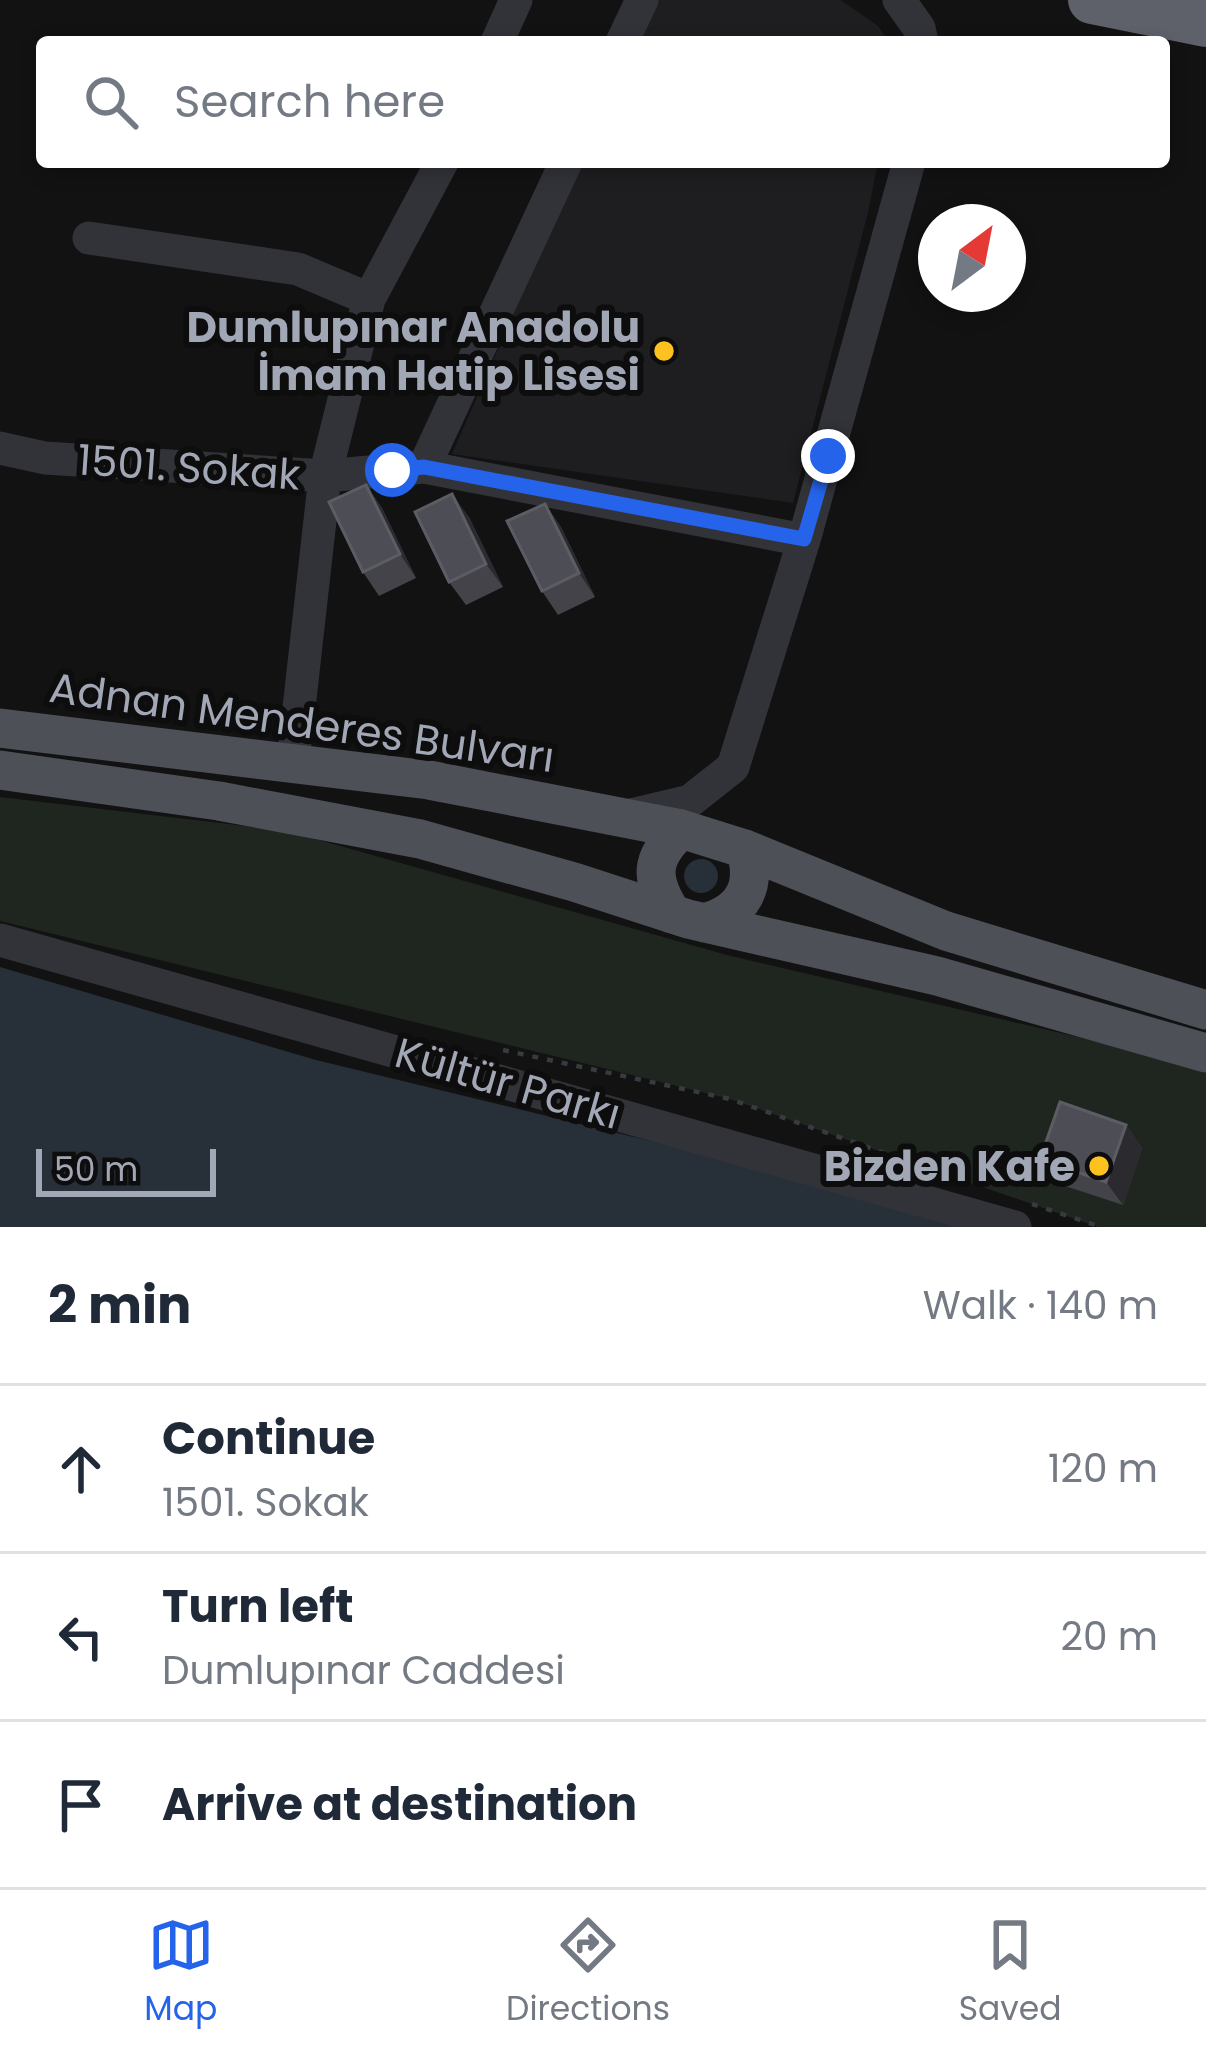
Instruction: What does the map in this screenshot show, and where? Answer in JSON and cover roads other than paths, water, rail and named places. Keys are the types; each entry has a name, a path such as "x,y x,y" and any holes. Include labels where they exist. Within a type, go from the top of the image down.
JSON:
{"highway":[{"path":"1092,0 1206,23"}],"main road":[{"name":"Adnan Menderes Bulvarı","path":"0,728 429,780 681,829 746,849 946,931 1206,1010"},
{"path":"0,770 219,801 420,838 688,918 937,976 1206,1053"},
{"path":"681,829 665,844 655,872 657,887 688,918"},
{"path":"688,918 734,910 745,898 751,882 746,849"}],"street":[{"path":"500,36 516,0"},
{"path":"625,36 642,0"},
{"path":"293,761 325,476 369,299 439,168"},
{"path":"424,467 563,168"},
{"path":"618,818 690,800 733,766 804,539 907,168"},
{"path":"89,238 298,268 369,299"},
{"name":"1501. Sokak","path":"0,448 45,458 325,476 424,467 804,539"},
{"name":"Kültür Parkı","path":"0,940 1015,1227"}],"place":[{"name":"Dumlupınar Anadolu İmam Hatip Lisesi","path":"664,351"},
{"name":"Bizden Kafe","path":"1099,1166"}]}
